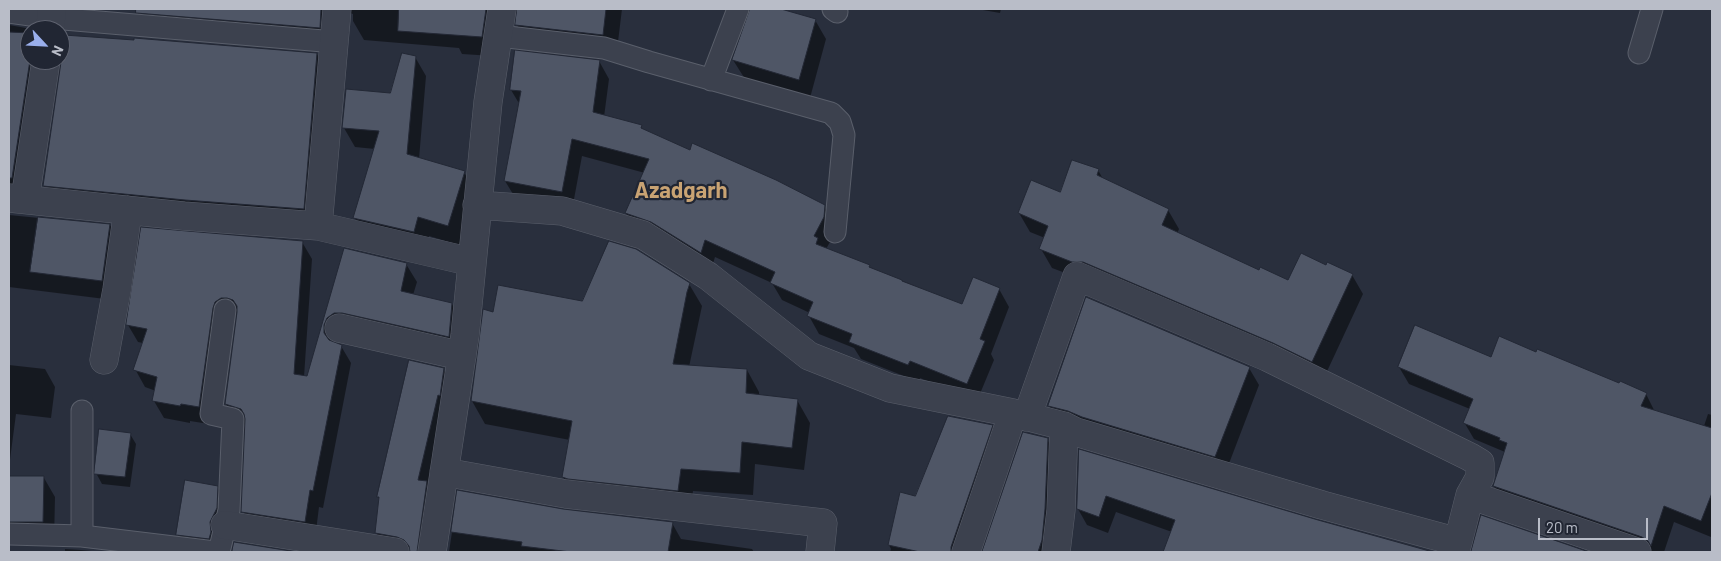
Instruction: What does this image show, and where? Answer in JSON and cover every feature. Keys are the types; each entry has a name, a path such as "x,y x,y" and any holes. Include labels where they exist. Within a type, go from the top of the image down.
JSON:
{"street":[{"path":"318,226 337,9"},
{"path":"432,552 462,356 488,102 502,9"},
{"path":"44,70 17,199 318,226 472,262"},
{"path":"477,205 562,211 643,235 708,276 809,356 890,388 1020,415 1064,426 1076,432 1457,547 1470,495 1480,477 1480,463 1470,456 1267,357 1077,276 1020,415 966,552"},
{"path":"104,360 117,289 128,210"},
{"path":"339,328 462,356"},
{"path":"1056,552 1061,510 1064,426"},
{"path":"444,472 566,494 823,523 820,552"},
{"path":"1470,495 1637,552"},
{"path":"225,525 395,552"}],"lane":[{"path":"710,80 738,9"},
{"path":"1639,53 1652,9"},
{"path":"9,12 51,19 334,42"},
{"path":"499,36 604,48 710,80 831,113 840,122 844,135 835,232"},
{"path":"9,534 82,536 217,552 228,510 233,419 211,414 224,310"},
{"path":"82,411 82,536"}],"building":[{"path":"136,9 321,9 320,28 136,13"},
{"path":"399,9 486,9 482,37 398,31"},
{"path":"517,9 606,9 603,35 515,25"},
{"path":"750,9 781,9 816,19 799,80 732,60"},
{"path":"9,32 20,33 20,70 28,70 12,178 9,178"},
{"path":"70,35 134,40 134,38 317,53 304,209 43,186 60,70 70,70"},
{"path":"515,50 600,60 593,112 642,125 641,128 690,150 692,143 776,180 825,205 824,217 814,236 818,238 816,244 870,265 869,267 902,281 962,304 973,277 1000,288 980,339 985,341 967,384 910,361 908,365 849,342 852,334 807,316 813,302 770,283 775,272 705,240 701,253 651,222 625,213 649,159 572,139 562,192 504,181 521,91 510,90"},
{"path":"402,53 416,56 407,154 465,171 448,226 418,217 414,232 353,218 379,131 342,128 346,89 390,93"},
{"path":"1072,160 1099,169 1097,175 1169,209 1162,225 1259,270 1260,267 1288,280 1301,253 1326,265 1327,262 1353,274 1312,362 1273,343 1083,262 1072,262 1039,249 1048,226 1018,213 1031,180 1060,192"},
{"path":"38,217 110,224 102,281 30,272"},
{"path":"141,227 303,241 294,374 307,376 344,248 407,263 401,291 452,303 449,337 342,313 334,313 327,318 324,325 324,333 329,340 342,345 313,491 310,490 305,522 241,512 245,419 241,409 225,404 237,312 237,306 233,300 221,298 215,302 213,308 199,407 152,401 157,377 133,370 147,329 126,325"},
{"path":"609,241 636,249 690,283 673,364 747,369 746,393 798,399 792,448 742,442 740,473 681,469 678,491 568,479 562,477 572,421 471,401 483,309 493,312 498,285 582,301"},
{"path":"1086,297 1250,367 1215,457 1048,406"},
{"path":"1415,325 1491,357 1499,336 1536,352 1537,349 1647,393 1641,406 1712,428 1712,493 1701,521 1664,506 1651,546 1642,537 1493,486 1507,443 1499,440 1500,438 1463,423 1473,399 1398,367"},
{"path":"409,360 444,368 440,396 438,395 418,480 427,481 417,552 410,552 409,546 404,540 375,533 379,497 377,497"},
{"path":"948,416 993,425 951,547 951,552 920,552 888,545 900,492 915,496"},
{"path":"99,429 131,433 125,477 94,474"},
{"path":"1023,432 1048,438 1045,509 1042,540 1038,552 982,552"},
{"path":"1079,449 1433,552 1163,552 1175,520 1106,496 1099,517 1077,509"},
{"path":"9,476 44,476 43,522 9,522"},
{"path":"185,480 218,486 217,508 210,522 211,532 209,539 176,535"},
{"path":"457,490 563,509 673,522 668,552 571,552 521,546 522,542 451,532"},
{"path":"1481,515 1589,552 1471,552"},
{"path":"234,542 297,552 232,552"}],"district":[{"name":"Azadgarh","path":"681,191"}]}
